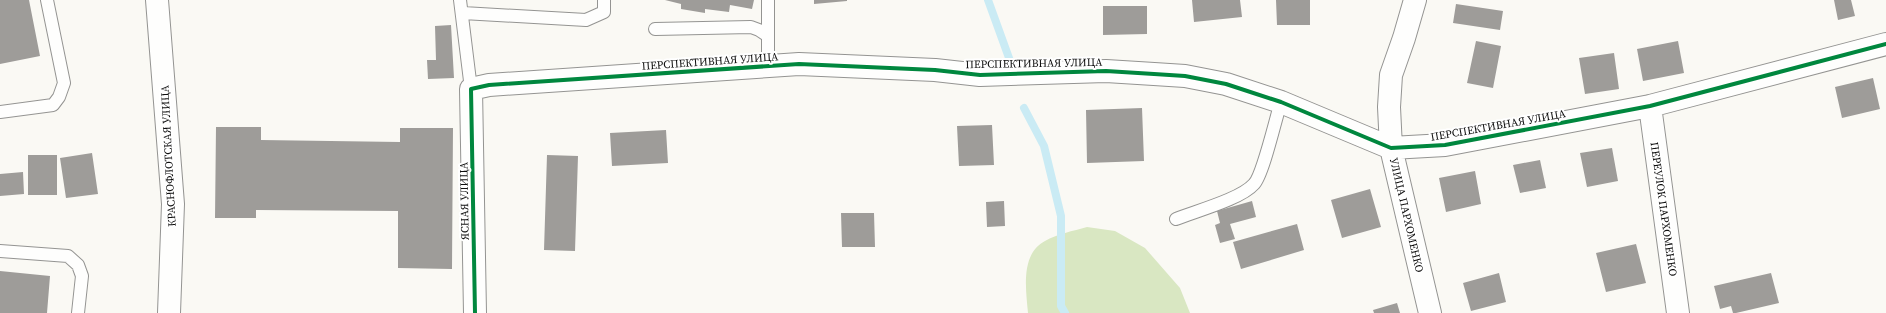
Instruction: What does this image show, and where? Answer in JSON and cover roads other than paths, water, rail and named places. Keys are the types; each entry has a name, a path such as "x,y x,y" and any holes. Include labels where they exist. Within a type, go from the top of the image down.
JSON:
{"street":[{"name":"КРАСНОФЛОТСКАЯ УЛИЦА","path":"158,0 173,204 169,313"},
{"name":"УЛИЦА ПАРХОМЕНКО","path":"1415,0 1391,75 1389,107 1391,148 1430,313"},
{"name":"ПЕРСПЕКТИВНАЯ УЛИЦА","path":"471,89 507,83 799,64 888,68 980,75 1106,71 1154,74 1185,76 1226,84 1281,102 1391,148 1445,145 1650,106 1886,44"},
{"name":"ЯСНАЯ УЛИЦА","path":"471,89 475,313"},
{"name":"ПЕРЕУЛОК ПАРХОМЕНКО","path":"1650,106 1678,313"}],"lane":[{"path":"0,112 53,105 59,97 64,83 47,0"},
{"path":"460,0 471,89"},
{"path":"462,13 586,20 604,12 604,0"},
{"path":"768,0 768,66"},
{"path":"655,29 751,27 768,36"},
{"path":"1176,219 1243,193 1255,184 1281,102"},
{"path":"0,250 68,256 78,265 82,276 78,313"}],"waterway":[{"path":"988,0 1013,69"},
{"path":"1024,108 1044,146 1061,216 1061,306 1065,313"}]}
